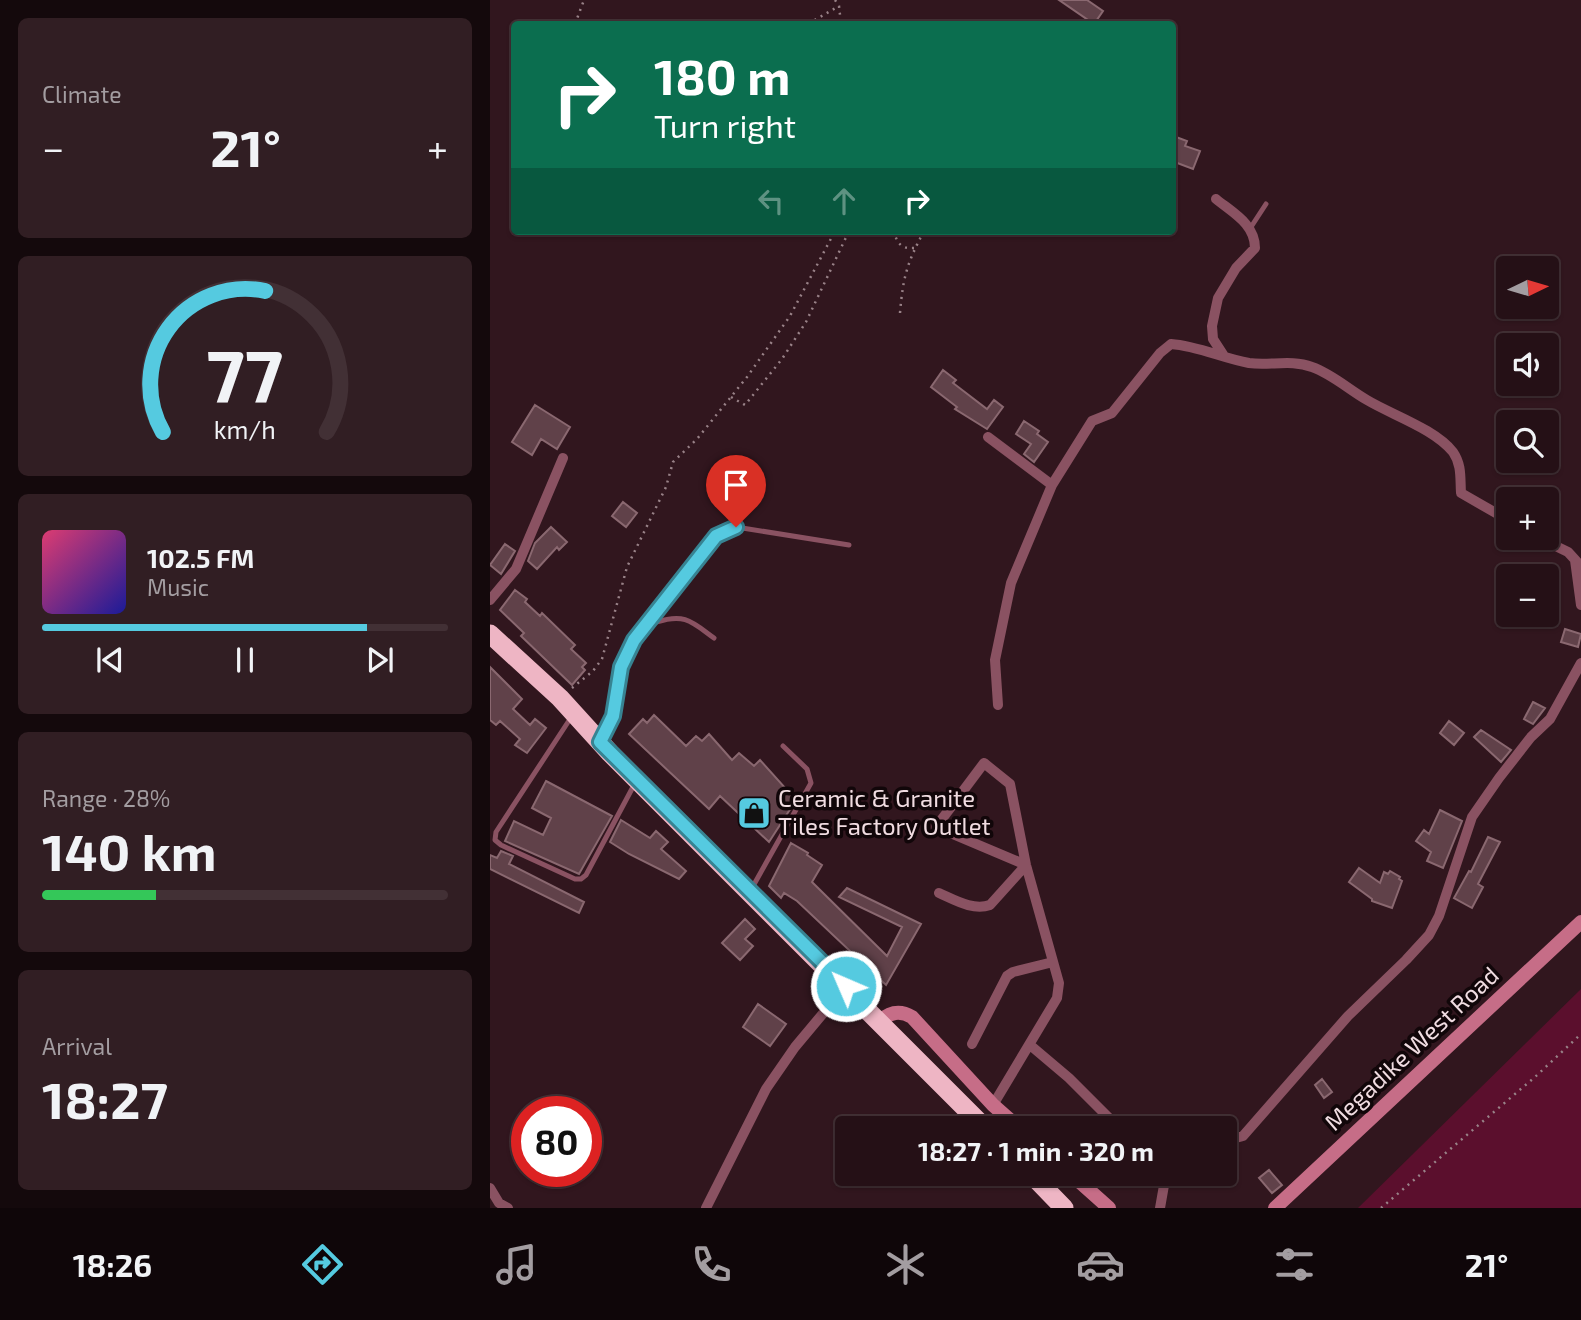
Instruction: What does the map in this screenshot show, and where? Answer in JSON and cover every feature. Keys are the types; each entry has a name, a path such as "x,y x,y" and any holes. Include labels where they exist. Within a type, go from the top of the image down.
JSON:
{"highway":[{"path":"490,634 560,698 600,742 973,1116"},
{"path":"1043,1186 1064,1208"}],"street":[{"path":"1216,199 1251,228 1255,238 1255,248 1224,286 1216,310 1213,339 1224,356"},
{"path":"998,705 995,660 1011,583 1052,485 1092,421 1112,414 1171,344 1185,345 1250,363 1291,362 1328,374 1367,400 1448,446 1460,466 1461,493 1496,513"},
{"path":"988,437 1052,485"},
{"path":"490,600 516,569 563,458"},
{"path":"1559,548 1568,552 1578,563 1581,605"},
{"path":"1237,1138 1243,1136 1348,1016 1429,935 1439,916 1472,817 1531,737 1550,719 1581,663"},
{"path":"993,1105 1057,998 1059,983 1026,865 1010,784 984,763 936,827 1026,865"},
{"path":"939,893 971,906 990,905 1026,865"},
{"name":"Megadike West Road","path":"1275,1208 1581,922"},
{"path":"972,1045 1007,976 1053,962"},
{"path":"706,1208 766,1089 795,1046 846,986"},
{"path":"880,1021 898,1012 912,1017 1005,1116"},
{"path":"1030,1045 1069,1078 1106,1116"},
{"path":"1084,1186 1109,1208"},
{"path":"1160,1208 1164,1186"},
{"path":"490,1188 501,1206"}],"lane":[{"path":"1251,228 1266,204"},
{"path":"600,742 613,716 621,667 634,640 721,532 736,527 849,545"},
{"path":"645,626 681,617 715,638"},
{"path":"573,714 496,832 495,840 575,879 581,879 586,875 637,779"},
{"path":"750,891 811,783 807,769 783,746"}],"path":[{"path":"576,21 584,0"},
{"path":"835,0 839,6 841,21"},
{"path":"813,21 839,6"},
{"path":"560,698 593,671 602,659 627,567 666,487 673,462 697,439 731,397 790,316 833,235"},
{"path":"731,397 745,405 789,348 807,322 847,235"},
{"path":"895,235 899,245 906,249 915,248"},
{"path":"900,313 902,281 922,235"},
{"path":"1381,1208 1535,1077 1581,1034"}],"shaded area":[{"path":"1581,989 1581,1208 1358,1208"}],"building":[{"path":"1059,0 1087,0 1103,11 1096,21 1090,21"},
{"path":"1176,137 1187,141 1185,146 1200,151 1193,169 1176,163"},
{"path":"943,370 956,380 953,383 987,409 994,400 1003,407 987,429 955,409 957,407 931,387"},
{"path":"535,405 570,427 557,449 541,439 532,455 512,442"},
{"path":"1024,421 1039,431 1037,434 1048,442 1034,462 1024,454 1031,444 1016,434"},
{"path":"623,502 637,513 626,527 612,516"},
{"path":"551,527 567,542 559,550 557,547 537,569 528,561 535,543"},
{"path":"505,544 515,551 501,574 490,565"},
{"path":"515,590 527,599 525,602 540,616 542,613 575,645 571,649 586,663 582,667 585,670 572,685 521,636 524,633 500,610"},
{"path":"1565,629 1581,634 1578,647 1561,642"},
{"path":"490,667 522,699 513,709 530,725 535,719 546,728 527,753 515,745 520,739 500,721 496,725 490,720"},
{"path":"1533,702 1545,708 1533,724 1524,719"},
{"path":"654,715 686,746 696,736 702,741 709,734 732,760 739,753 754,766 760,760 796,800 769,842 720,796 709,809 629,734 643,719 647,723"},
{"path":"1449,721 1464,733 1454,745 1440,733"},
{"path":"1481,730 1511,750 1501,762 1474,737"},
{"path":"546,781 612,816 579,874 505,841 514,821 543,835 551,818 532,808"},
{"path":"1440,810 1462,821 1443,868 1427,861 1431,852 1416,841 1424,830 1429,834"},
{"path":"621,820 650,838 656,831 668,842 661,849 686,871 679,879 610,842"},
{"path":"1488,837 1500,842 1478,884 1483,887 1472,908 1454,898 1469,871 1471,872"},
{"path":"791,843 822,865 812,882 887,956 902,927 839,897 847,888 921,924 886,985 797,901 784,893 781,898 769,886"},
{"path":"501,851 513,856 509,864 584,902 579,913 490,869 490,855 497,858"},
{"path":"1359,868 1380,883 1384,872 1388,874 1390,871 1400,877 1402,881 1392,908 1372,901 1349,882"},
{"path":"745,919 755,929 745,939 753,946 740,960 722,943"},
{"path":"758,1004 786,1024 770,1046 743,1027"},
{"path":"1322,1079 1332,1092 1324,1098 1315,1085"},
{"path":"1269,1170 1282,1185 1272,1193 1259,1178"}],"place":[{"name":"Ceramic & Granite Tiles Factory Outlet","path":"754,813"}],"route":[{"path":"736,527 716,536 639,632 621,667 613,716 600,742 846,986"}]}
